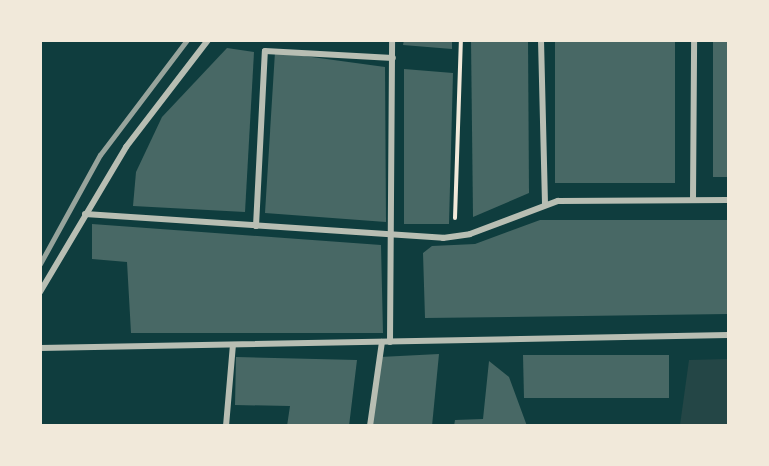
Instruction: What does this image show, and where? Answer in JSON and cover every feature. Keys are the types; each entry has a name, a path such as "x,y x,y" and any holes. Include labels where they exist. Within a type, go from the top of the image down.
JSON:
{"street":[{"path":"40,292 126,147 208,40"},
{"path":"390,342 392,40"},
{"path":"541,40 545,204"},
{"path":"693,200 694,40"},
{"path":"256,226 265,51 393,58"},
{"path":"85,214 390,235 454,237 545,204 571,200 729,200"},
{"path":"40,348 729,335"},
{"path":"370,426 382,342"},
{"path":"226,426 233,345"}],"path":[{"path":"454,237 462,40"}],"shaded area":[{"path":"728,359 728,425 680,425 689,360"}],"building":[{"path":"404,40 452,40 452,49 403,45"},
{"path":"471,40 528,40 529,193 473,217"},
{"path":"555,40 675,40 675,183 555,183"},
{"path":"713,40 728,40 728,177 713,177"},
{"path":"227,48 254,52 245,212 133,206 136,172 162,117"},
{"path":"275,52 385,67 386,222 265,213"},
{"path":"404,69 453,73 449,224 404,224"},
{"path":"540,220 728,220 728,314 425,318 423,253 432,246 475,244"},
{"path":"92,224 381,245 383,333 131,333 127,262 92,259"},
{"path":"439,354 432,426 372,426 380,357"},
{"path":"523,355 669,355 669,398 524,398"},
{"path":"236,357 357,360 349,426 287,426 290,406 235,405"},
{"path":"489,361 509,377 527,426 454,426 455,420 483,419"}],"railway":[{"path":"40,264 100,155 187,40"}]}
